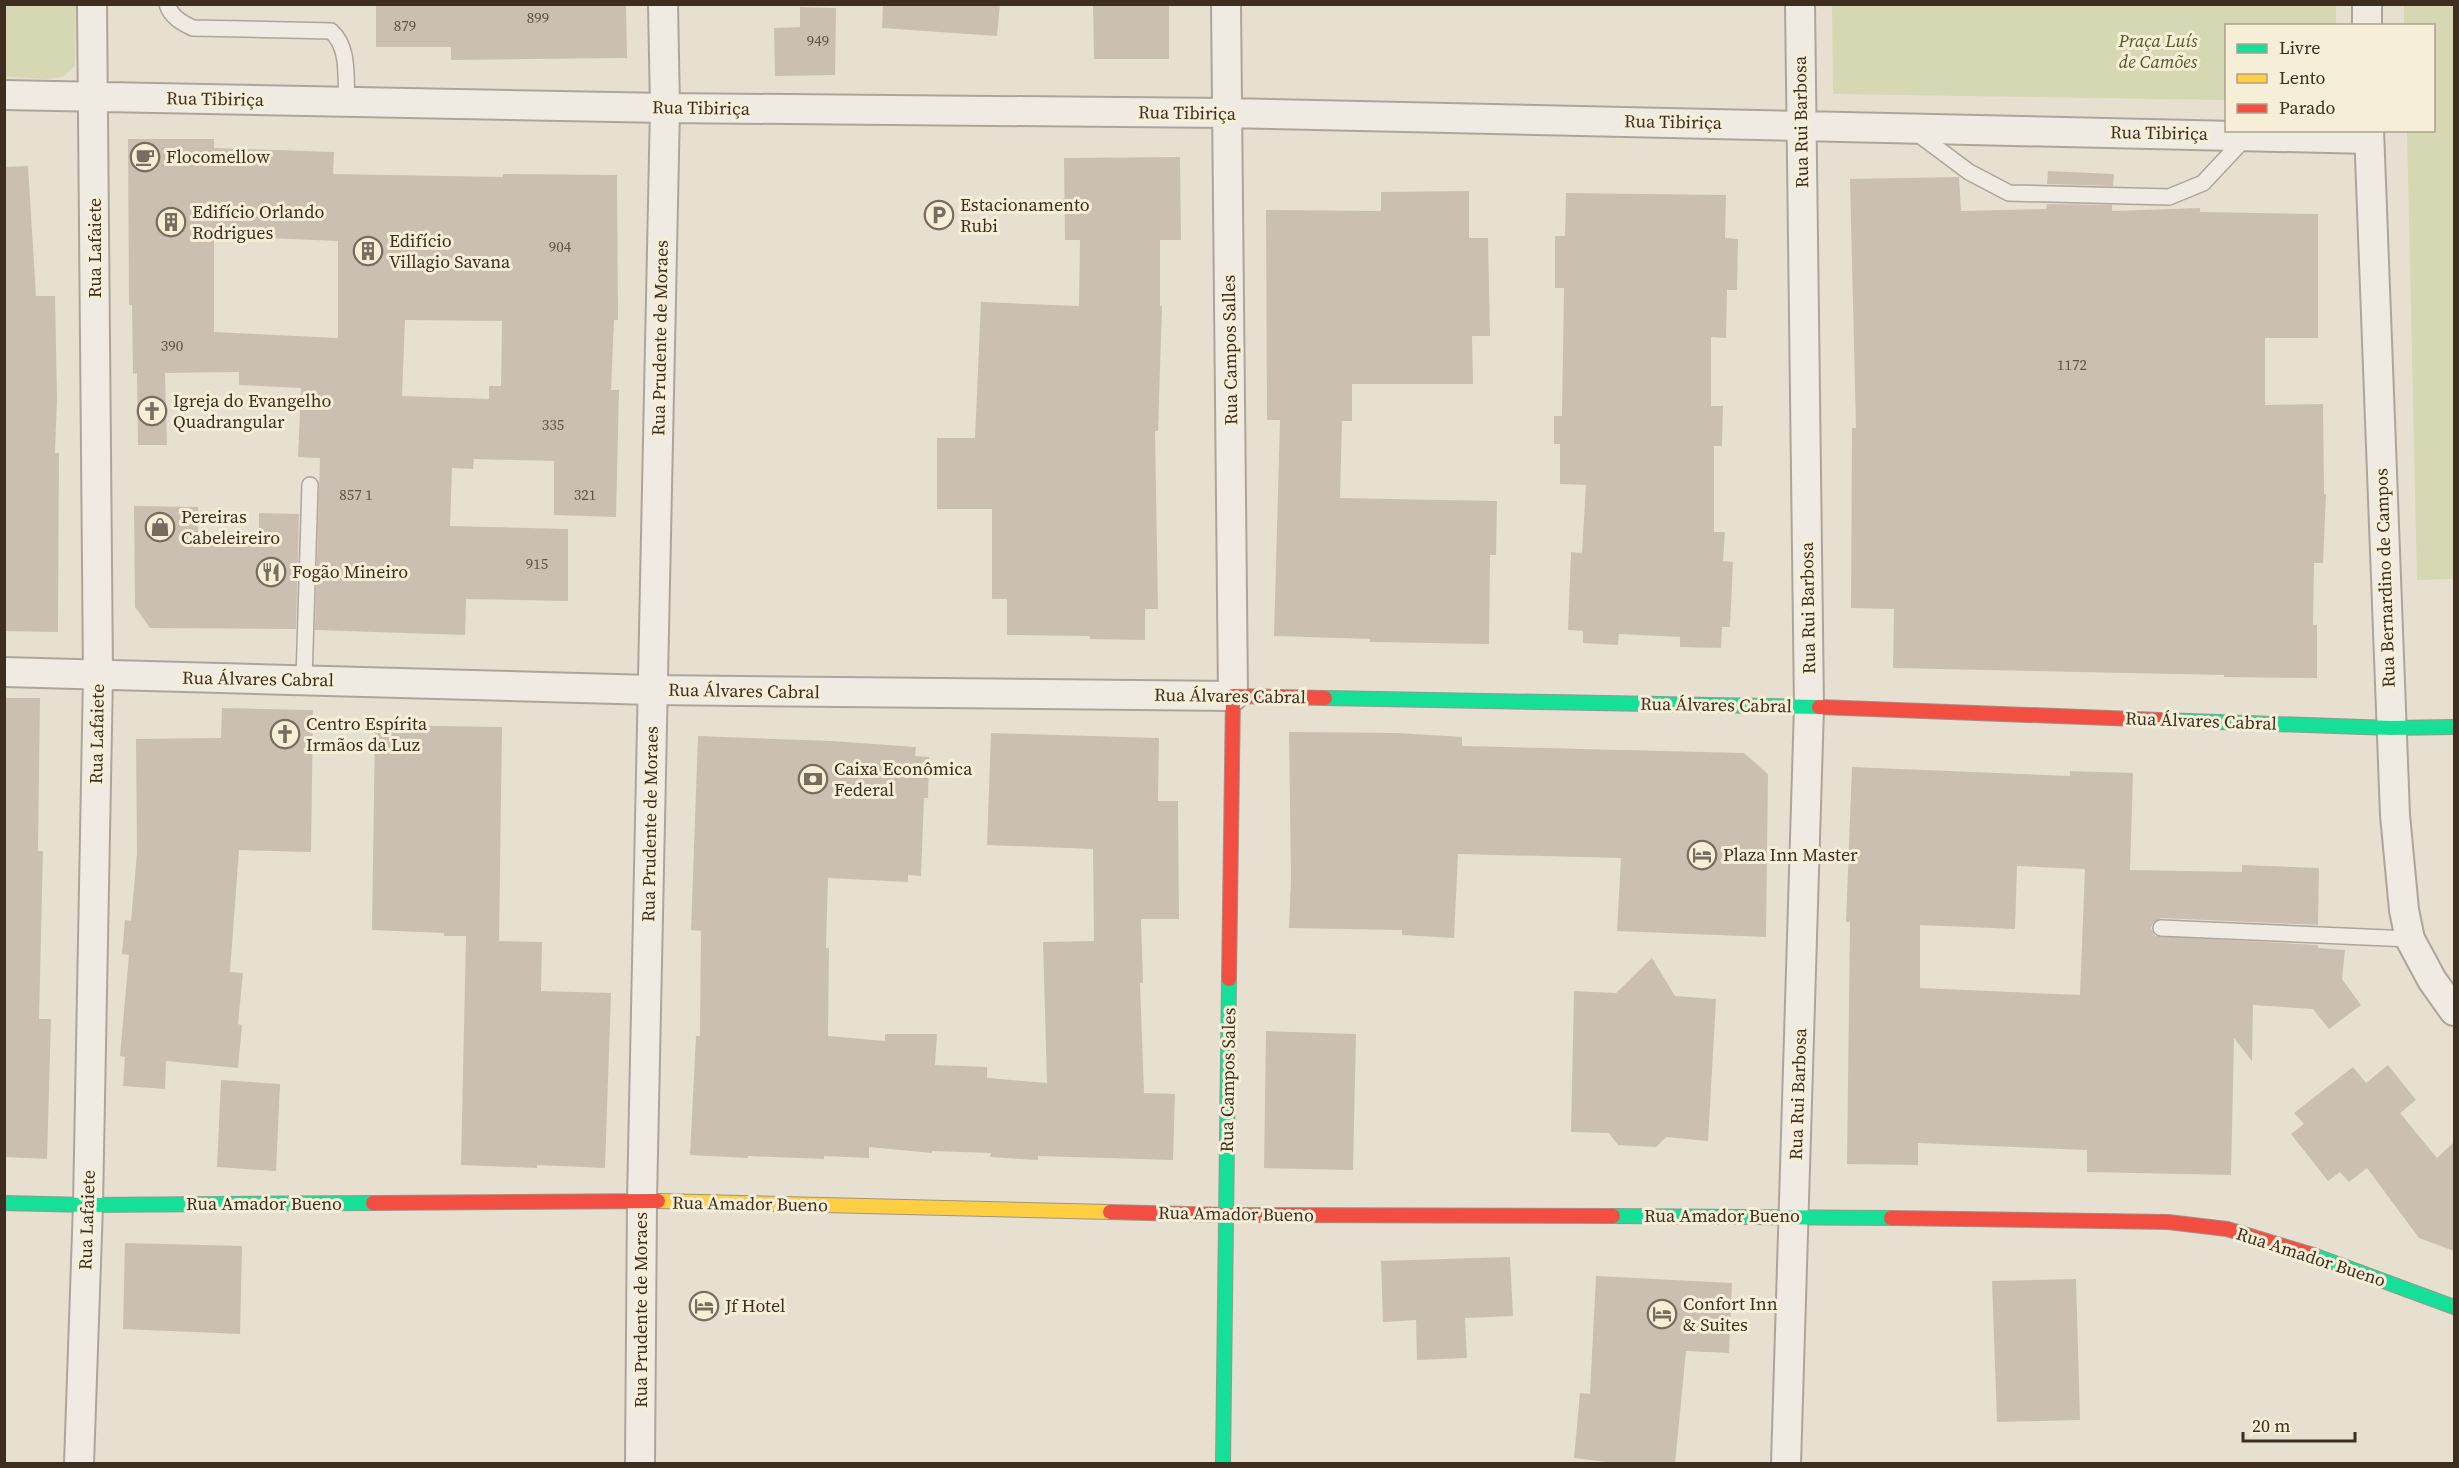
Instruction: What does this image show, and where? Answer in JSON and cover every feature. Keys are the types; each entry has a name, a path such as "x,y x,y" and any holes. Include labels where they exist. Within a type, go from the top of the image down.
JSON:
{"street":[{"name":"Rua Lafaiete","path":"79,1464 88,1205 98,675 92,4"},
{"name":"Rua Prudente de Moraes","path":"640,1464 642,1201 664,108 663,4"},
{"name":"Rua Campos Salles","path":"1226,4 1233,696"},
{"name":"Rua Rui Barbosa","path":"1786,1464 1809,707 1800,4"},
{"path":"2367,4 2367,24"},
{"name":"Rua Tibiriça","path":"4,94 664,108 1227,113 1801,124 2247,136 2369,134"},
{"name":"Rua Bernardino de Campos","path":"2369,134 2391,728 2395,815 2404,909 2410,939 2432,980 2454,1011"},
{"name":"Rua Álvares Cabral","path":"4,672 652,690 1233,696 1809,707 2391,728 2454,727"},
{"name":"Rua Campos Sales","path":"1223,1464 1233,696"},
{"name":"Rua Amador Bueno","path":"4,1203 88,1205 642,1201 1226,1215 1794,1216 2168,1222 2228,1229 2296,1249 2454,1307"}],"lane":[{"path":"167,4 180,22 193,28 332,31 340,39 344,50 347,101"},
{"path":"1908,127 1969,172 2009,193 2021,194 2169,197 2203,183 2247,136"},
{"path":"304,680 310,485"},
{"path":"2161,928 2410,939"}],"green space":[{"path":"5,4 76,5 75,66 63,77 47,79 5,77"},
{"name":"Praça Luís de Camões","path":"2336,4 2336,24 2225,24 2225,100 1833,94 1832,5"},
{"path":"2404,5 2454,5 2454,579 2417,580 2407,132 2435,132 2435,24 2404,24"}],"building":[{"path":"376,4 626,4 627,58 451,60 451,47 376,47"},
{"path":"883,4 1000,4 997,36 882,28"},
{"path":"1093,4 1169,4 1169,59 1094,59"},
{"path":"800,7 836,8 835,75 775,76 774,28 800,27"},
{"path":"128,139 214,139 214,148 334,152 333,174 503,177 503,174 617,175 618,320 614,320 611,390 619,390 616,517 554,515 554,461 474,459 473,469 452,468 450,526 568,529 568,601 466,599 465,635 315,630 320,458 298,457 301,388 239,385 239,372 165,373 167,445 138,445 137,373 133,374 132,305 129,305","holes":["214,236 338,241 338,338 214,332","405,320 502,321 501,386 489,386 489,399 402,396"]},
{"path":"1180,157 1181,240 1160,240 1160,306 1162,306 1158,431 1155,431 1158,609 1145,609 1145,640 1090,639 1090,636 1007,635 1007,599 992,599 992,509 937,509 937,438 975,438 981,302 1079,306 1080,240 1065,240 1064,158"},
{"path":"28,166 36,296 55,296 57,398 55,453 59,453 58,632 4,631 4,167"},
{"path":"2048,171 2114,174 2113,186 2047,184"},
{"path":"1959,177 1961,211 2046,209 2047,204 2112,205 2112,211 2200,208 2200,212 2318,214 2318,338 2265,338 2265,405 2323,404 2324,494 2326,494 2323,563 2314,563 2313,625 2317,625 2317,678 1893,668 1894,609 1851,608 1852,428 1856,428 1850,179"},
{"path":"1469,191 1469,238 1488,238 1490,336 1472,336 1473,384 1352,384 1352,421 1342,421 1340,498 1497,501 1496,555 1490,555 1489,644 1370,642 1370,639 1274,636 1280,420 1267,420 1266,210 1381,211 1381,192"},
{"path":"1566,193 1726,195 1725,238 1738,239 1737,290 1727,290 1726,338 1711,337 1711,406 1723,406 1722,446 1714,446 1714,532 1725,532 1723,561 1733,562 1730,627 1722,627 1721,648 1680,647 1680,637 1619,634 1618,645 1583,643 1583,631 1568,630 1571,552 1582,553 1586,485 1560,484 1560,444 1554,444 1554,416 1562,416 1564,288 1555,288 1555,236 1565,236"},
{"path":"134,506 198,507 198,533 259,533 259,513 299,514 296,629 150,628 135,607"},
{"path":"4,698 40,698 38,851 43,851 39,1019 51,1019 47,1159 4,1157"},
{"path":"222,708 313,710 311,852 239,850 230,972 243,973 238,1024 242,1025 238,1068 166,1061 165,1089 123,1086 125,1057 120,1056 129,955 122,954 125,920 131,921 137,853 136,739 221,738"},
{"path":"375,725 502,727 499,941 542,942 541,991 611,993 605,1168 461,1165 466,936 372,930"},
{"path":"1289,732 1398,733 1462,737 1462,746 1744,753 1768,774 1766,937 1617,931 1621,858 1458,854 1454,938 1402,935 1402,930 1289,928 1291,879"},
{"path":"991,733 1159,738 1158,801 1178,801 1179,919 1141,919 1143,983 1140,983 1144,1093 1175,1094 1173,1160 1038,1156 1038,1160 990,1157 991,1153 932,1151 932,1153 869,1147 869,1158 748,1156 748,1158 690,1155 696,1036 700,1036 701,931 691,930 698,736 916,747 915,756 929,757 928,798 924,798 921,876 908,875 908,882 828,878 826,948 829,948 828,1036 885,1041 885,1034 937,1034 935,1065 987,1067 987,1078 1047,1083 1043,942 1094,941 1093,849 987,845"},
{"path":"1852,767 2070,776 2070,771 2133,773 2130,870 2242,872 2242,865 2319,868 2318,925 2161,918 2153,923 2151,928 2155,936 2318,945 2318,948 2345,950 2342,979 2361,1005 2329,1029 2313,1009 2253,1005 2252,1061 2234,1038 2231,1175 2087,1172 2087,1150 1918,1143 1918,1165 1847,1164 1850,922 1846,922","holes":["2017,866 2085,869 2080,995 1920,988 1920,925 2015,929"]},
{"path":"1652,958 1675,996 1716,999 1708,1141 1666,1137 1656,1147 1618,1145 1609,1133 1571,1132 1574,991 1616,993"},
{"path":"1266,1031 1356,1034 1353,1170 1264,1168"},
{"path":"2388,1065 2416,1100 2400,1113 2437,1158 2454,1142 2454,1251 2419,1238 2367,1168 2349,1182 2340,1172 2328,1181 2291,1134 2304,1124 2294,1113 2353,1067 2366,1083"},
{"path":"221,1080 280,1084 276,1171 217,1167"},
{"path":"125,1243 242,1246 240,1334 123,1329"},
{"path":"1510,1257 1513,1316 1465,1318 1467,1358 1417,1360 1416,1320 1383,1322 1381,1261"},
{"path":"1596,1276 1732,1283 1729,1353 1686,1351 1675,1464 1622,1464 1574,1458 1580,1393 1590,1394"},
{"path":"2076,1279 2080,1420 1997,1422 1992,1281"}],"traffic: fast":[{"path":"1325,698 1819,707"},
{"path":"2161,720 2391,728 2454,727"},
{"path":"1223,1464 1229,979"},
{"path":"4,1203 88,1205 373,1203"},
{"path":"1613,1216 1891,1218"},
{"path":"2313,1255 2454,1307"}],"traffic: slow":[{"path":"658,1201 1110,1212"}],"traffic: jam":[{"path":"1229,979 1233,696 1325,698"},
{"path":"1819,707 2161,720"},
{"path":"373,1203 658,1201"},
{"path":"1110,1212 1226,1215 1613,1216"},
{"path":"1891,1218 2168,1222 2227,1229 2313,1255"}],"place":[{"name":"Flocomellow","path":"145,157"},
{"name":"Estacionamento Rubi","path":"939,215"},
{"name":"Edifício Orlando Rodrigues","path":"171,222"},
{"name":"Edifício Villagio Savana","path":"368,251"},
{"name":"Igreja do Evangelho Quadrangular","path":"152,411"},
{"name":"Pereiras Cabeleireiro","path":"160,527"},
{"name":"Fogão Mineiro","path":"271,572"},
{"name":"Centro Espírita Irmãos da Luz","path":"285,734"},
{"name":"Caixa Econômica Federal","path":"813,779"},
{"name":"Plaza Inn Master","path":"1702,855"},
{"name":"Jf Hotel","path":"704,1306"},
{"name":"Confort Inn & Suites","path":"1662,1314"}]}
